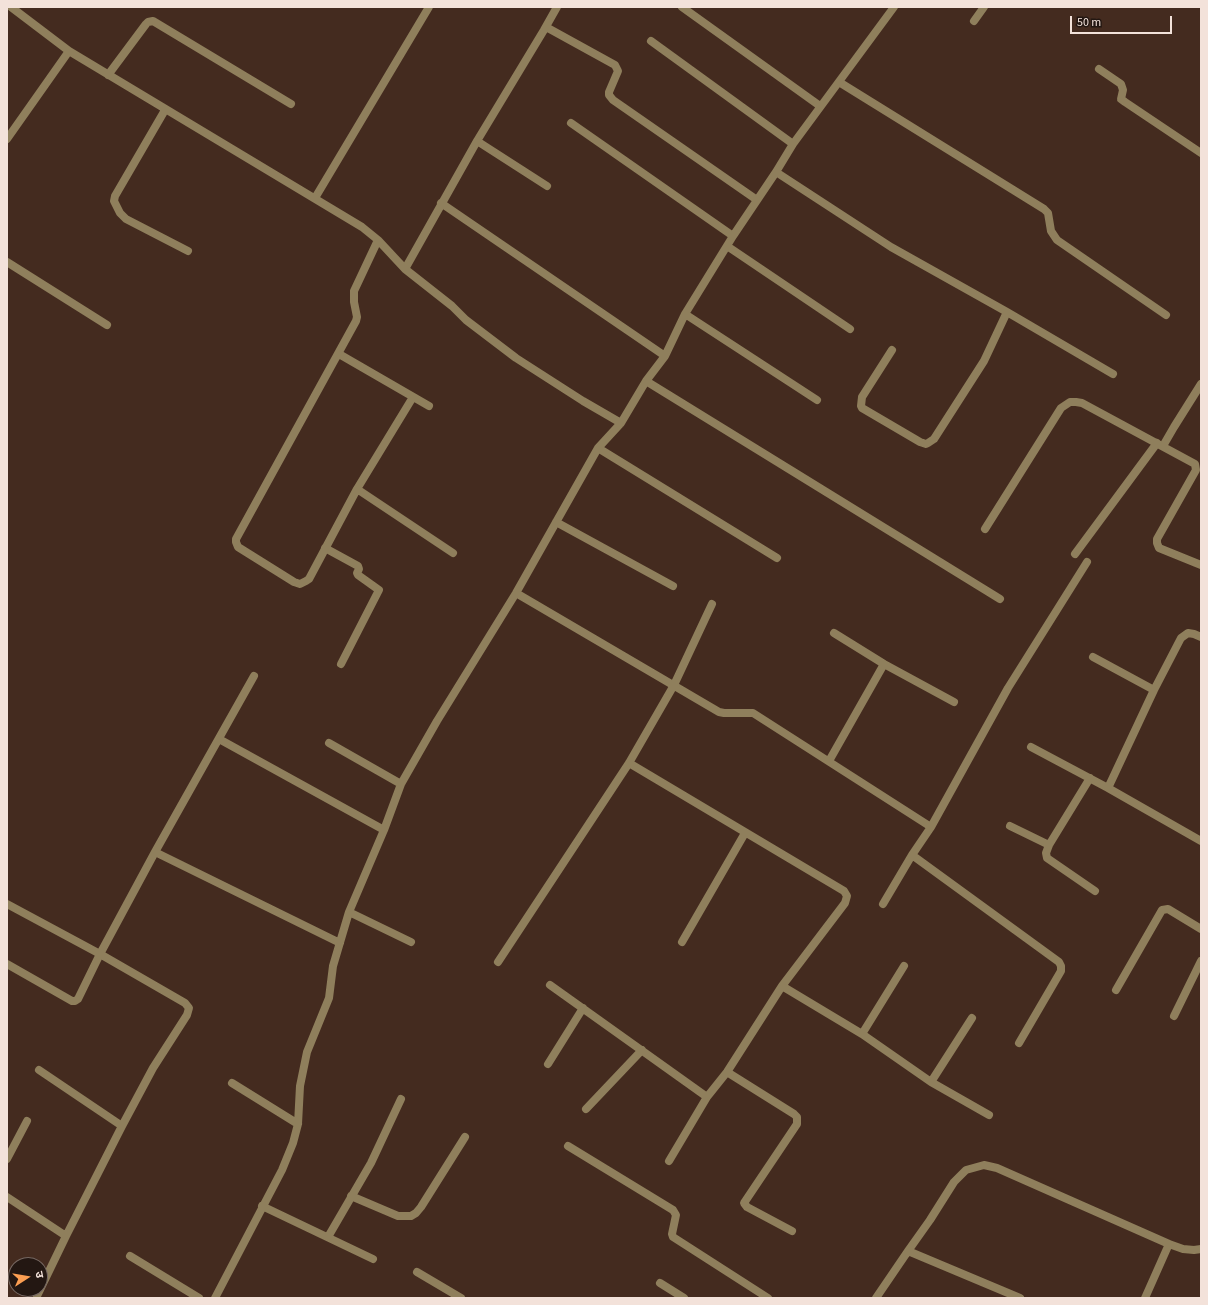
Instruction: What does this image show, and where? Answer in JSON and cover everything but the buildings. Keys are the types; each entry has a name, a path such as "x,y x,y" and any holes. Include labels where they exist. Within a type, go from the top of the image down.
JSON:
{"street":[{"path":"11,7 69,52 362,227 378,240 405,269 452,306 466,320 516,358 583,401 621,423"},
{"path":"315,198 429,7"},
{"path":"405,269 441,203 556,7"},
{"path":"682,7 820,106"},
{"path":"215,1298 282,1170 293,1143 298,1124 300,1086 307,1052 328,998 333,966 349,912 384,830 401,784 437,721 516,593 598,448 621,423 646,381 665,356 685,314 733,236 793,144 894,7"},
{"path":"974,21 984,7"},
{"path":"108,75 146,24 153,21 291,104"},
{"path":"546,26 616,65 618,71 608,95 613,100 757,200"},
{"path":"651,41 793,144"},
{"path":"7,139 69,52"},
{"path":"1099,69 1121,84 1123,90 1121,98 1124,102 1201,153"},
{"path":"839,82 1044,209 1048,213 1051,231 1057,240 1166,315"},
{"path":"165,110 115,196 114,201 120,213 126,219 188,251"},
{"path":"571,123 733,236"},
{"path":"477,141 547,186"},
{"path":"776,172 891,247 1113,374"},
{"path":"441,203 665,356"},
{"path":"378,240 354,291 354,302 357,317 356,321 236,539 240,549 294,582 300,584 309,579 357,489 414,397"},
{"path":"727,246 850,329"},
{"path":"7,262 107,325"},
{"path":"892,350 862,397 861,406 920,442 926,444 934,439 984,361 1007,312"},
{"path":"685,314 817,400"},
{"path":"339,354 429,406"},
{"path":"646,381 1000,599"},
{"path":"1075,554 1174,427 1201,384"},
{"path":"984,529 1061,408 1070,402 1082,403 1193,462 1196,470 1157,540 1157,543 1160,548 1201,565"},
{"path":"598,448 777,558"},
{"path":"357,489 453,553"},
{"path":"556,522 673,586"},
{"path":"325,548 358,566 359,569 357,574 379,590 341,664"},
{"path":"883,904 912,855 931,827 1008,688 1087,562"},
{"path":"516,593 719,712 753,713 931,827"},
{"path":"498,962 629,763 674,685 712,604"},
{"path":"834,633 884,664 954,702"},
{"path":"1108,788 1154,690 1183,636 1188,633 1201,637"},
{"path":"1093,657 1154,690"},
{"path":"829,761 884,664"},
{"path":"7,964 74,1001 78,999 100,954 155,852 254,676"},
{"path":"219,739 384,830"},
{"path":"329,743 401,784"},
{"path":"1031,747 1090,778 1201,841"},
{"path":"629,763 844,891 847,896 845,903 782,986 727,1072 707,1097 669,1161"},
{"path":"1090,778 1049,845 1046,853 1047,858 1095,891"},
{"path":"1010,826 1049,845"},
{"path":"682,942 745,833"},
{"path":"155,852 340,943"},
{"path":"912,855 1059,962 1061,971 1019,1043"},
{"path":"7,904 100,954 185,1003 189,1008 187,1015 154,1068 122,1126 48,1273"},
{"path":"1116,990 1162,910 1168,909 1201,929"},
{"path":"349,912 411,942"},
{"path":"1174,1016 1201,960"},
{"path":"862,1034 904,966"},
{"path":"550,985 707,1097"},
{"path":"782,986 862,1034 931,1082 989,1115"},
{"path":"548,1064 583,1008"},
{"path":"931,1082 972,1018"},
{"path":"586,1109 642,1050"},
{"path":"39,1070 122,1126"},
{"path":"727,1072 797,1117 797,1124 744,1203 747,1207 792,1231"},
{"path":"232,1083 298,1124"},
{"path":"328,1238 371,1163 401,1099"},
{"path":"7,1159 27,1120"},
{"path":"351,1196 398,1216 411,1216 421,1207 465,1137"},
{"path":"568,1146 651,1198 673,1210 676,1215 672,1234 673,1237 768,1298"},
{"path":"876,1298 930,1220 954,1182 966,1170 984,1165 997,1168 1169,1244 1183,1249 1201,1249"},
{"path":"7,1197 66,1236"},
{"path":"262,1206 373,1259"},
{"path":"1145,1298 1169,1244"},
{"path":"908,1251 1020,1298"},
{"path":"130,1256 199,1298"},
{"path":"417,1272 461,1298"},
{"path":"660,1283 684,1298"}]}
